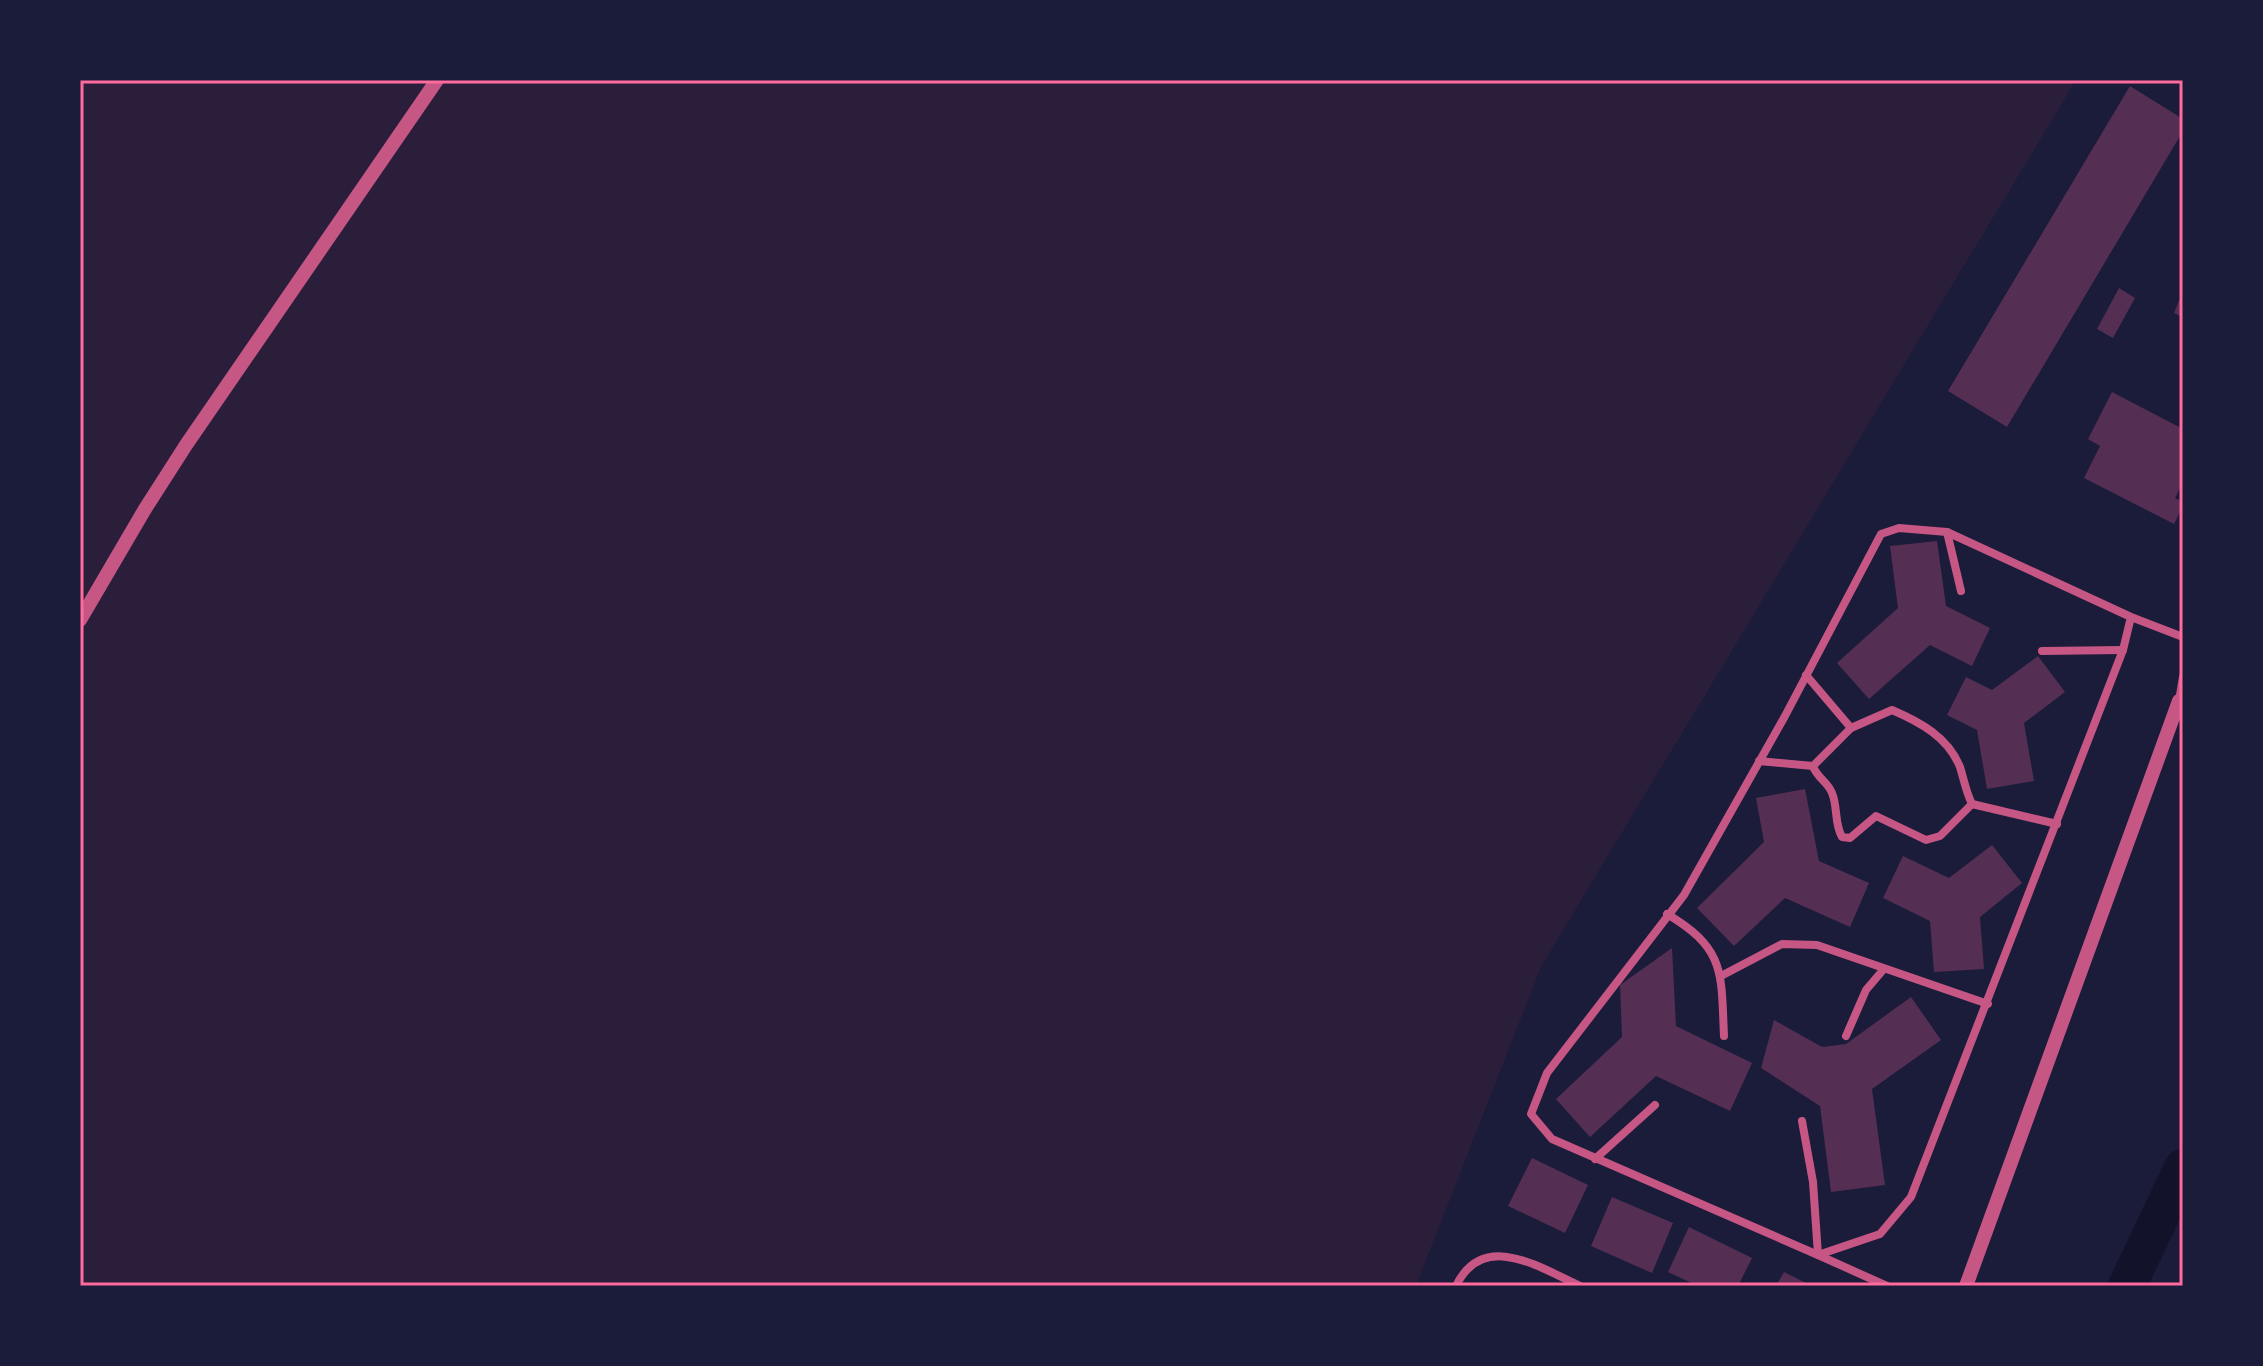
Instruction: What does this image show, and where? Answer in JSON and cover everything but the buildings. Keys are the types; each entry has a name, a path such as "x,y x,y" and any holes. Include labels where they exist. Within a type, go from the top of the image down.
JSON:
{"street":[{"path":"80,620 186,445 437,80"},
{"path":"1887,1286 1552,1139 1531,1114 1547,1073 1684,895 1881,534 1899,528 1947,532 2131,617 2183,637"},
{"path":"1947,532 1961,591"},
{"path":"1818,1255 1880,1234 1911,1197 2123,650 2131,617"},
{"path":"2042,651 2123,650"},
{"path":"1806,675 1851,728"},
{"path":"1966,1286 2181,700 2183,677"},
{"path":"1813,766 1851,728 1892,710 1930,728 1960,768 1964,789 1972,804 2057,824"},
{"path":"1759,761 1813,766"},
{"path":"1813,766 1816,775 1830,788 1842,837 1850,838 1876,816 1926,840 1940,836 1972,804"},
{"path":"1667,914 1692,929 1705,942 1721,976 1724,1036"},
{"path":"1721,976 1782,944 1817,945 1988,1004"},
{"path":"1846,1036 1866,990 1883,970"},
{"path":"1595,1159 1655,1105"},
{"path":"1802,1121 1813,1182 1818,1255"},
{"path":"1456,1286 1472,1263 1492,1256 1518,1257 1580,1286"}],"path":[{"path":"80,798 80,849"},
{"path":"80,906 80,984"}],"shaded area":[{"path":"80,80 2076,80 1541,967 1416,1286 80,1286"}],"waterway":[{"path":"2127,1286 2183,1168"}]}
